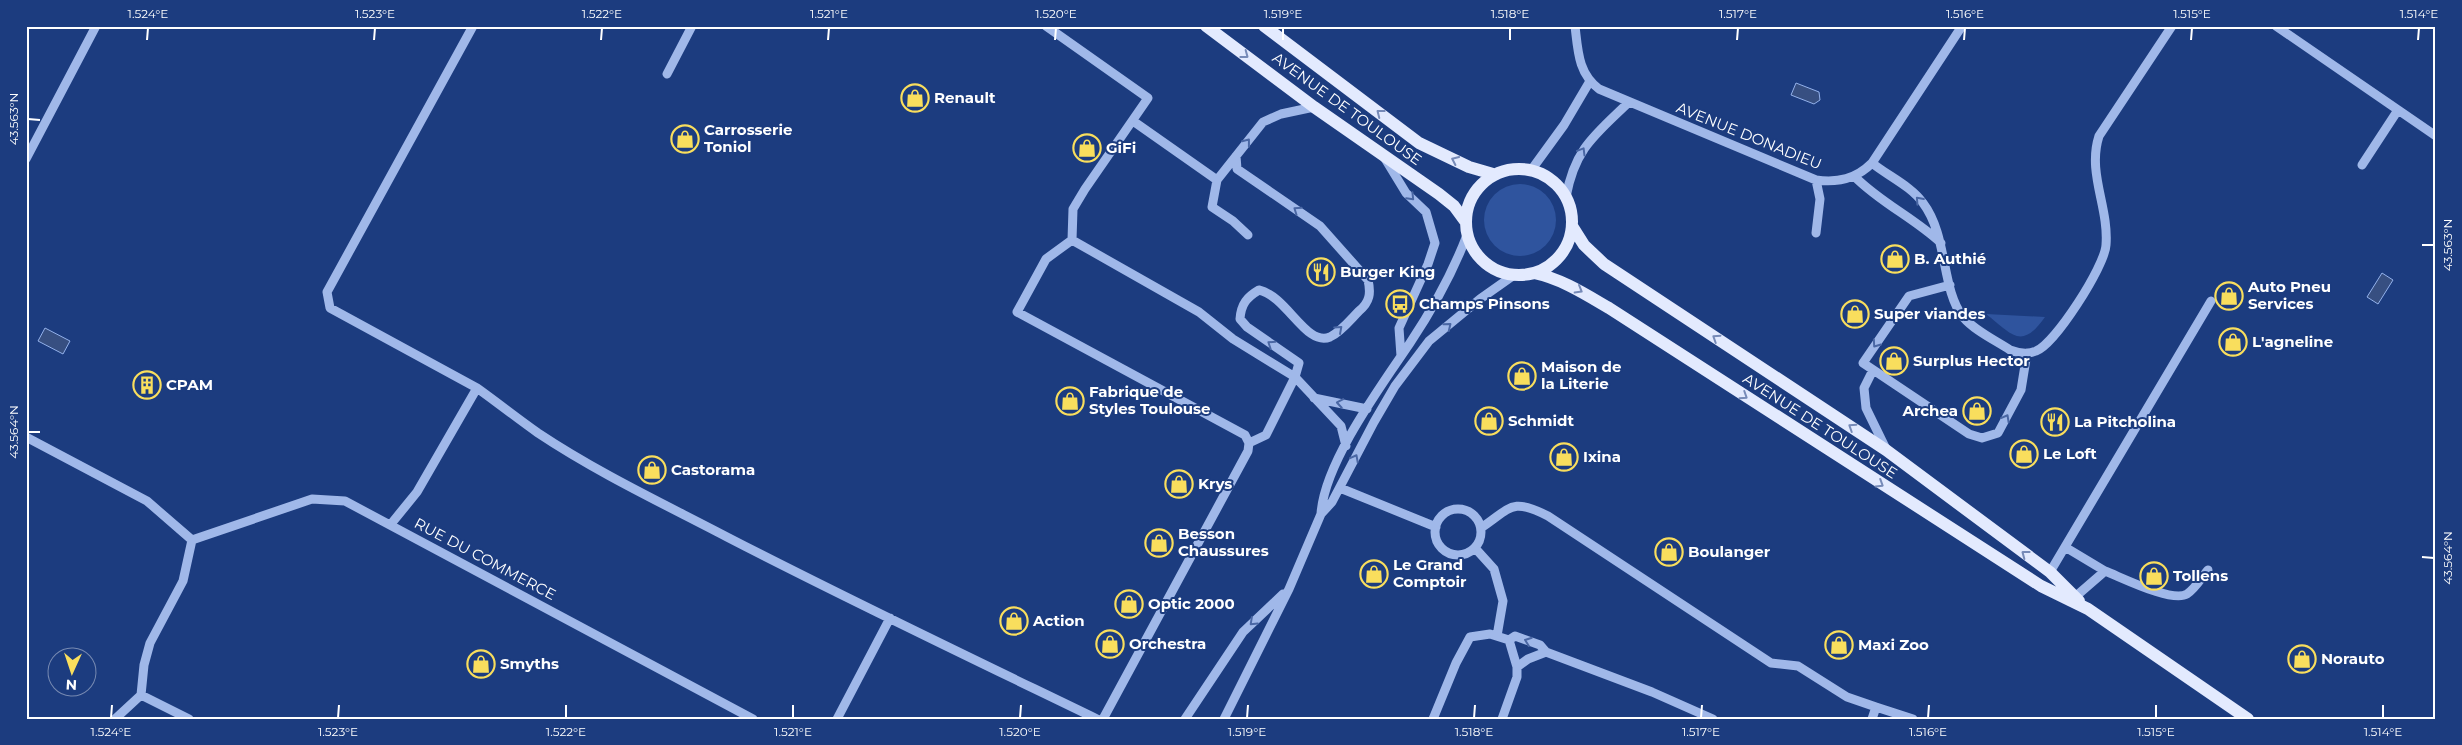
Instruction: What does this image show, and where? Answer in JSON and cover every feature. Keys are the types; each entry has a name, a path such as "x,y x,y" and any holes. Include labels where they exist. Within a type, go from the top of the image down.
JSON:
{"main road":[{"name":"AVENUE DE TOULOUSE","path":"1206,26 1314,107 1454,206 1465,220"},
{"name":"AVENUE DE TOULOUSE","path":"1264,26 1419,143 1469,167 1493,174"},
{"path":"1512,168 1532,169 1552,180 1566,197 1572,211 1569,242 1560,256 1548,266 1534,273 1514,275 1501,272 1489,266 1475,252 1467,235 1465,220 1468,202 1478,186 1493,174 1512,168"},
{"name":"AVENUE DE TOULOUSE","path":"1572,226 1584,246 1604,264 1886,450 2050,572 2088,609"},
{"name":"AVENUE DE TOULOUSE","path":"1534,273 1550,276 1572,286 1610,308 2032,580 2088,609 2248,719"}],"street":[{"path":"26,159 96,26"},
{"path":"473,26 327,292 330,308 477,388 539,433 638,491 1042,694 1097,719"},
{"path":"667,74 692,26"},
{"path":"1046,26 1148,98 1073,209 1072,240"},
{"path":"1532,169 1564,125 1590,82 1582,69 1578,56 1576,26"},
{"path":"1941,243 1928,231 1880,199 1855,177 1872,162 1962,26"},
{"path":"1872,162 1922,202 1936,224 1950,285 1956,305 1963,317 1973,326 2010,350 2027,353 2036,351 2047,344 2076,305 2103,260 2106,246 2106,230 2094,163 2094,150 2099,136 2172,26"},
{"path":"2276,26 2436,136"},
{"name":"AVENUE DONADIEU","path":"1590,82 1599,89 1816,180 1829,182 1855,177"},
{"path":"1566,197 1570,178 1585,145 1629,102"},
{"path":"1248,235 1233,221 1212,207 1217,180 1263,122 1280,114 1314,107"},
{"path":"2362,165 2398,110"},
{"path":"1133,121 1217,180"},
{"path":"1236,156 1237,169 1320,226 1368,280 1370,290 1369,300 1363,308 1332,336 1324,338 1316,338 1304,329 1270,292 1260,290 1248,296 1240,309 1240,319 1247,327 1300,363 1266,435 1249,443"},
{"path":"1383,156 1406,193 1426,212 1434,243 1428,264 1398,328 1401,356"},
{"path":"1816,180 1820,200 1816,233"},
{"path":"1321,514 1322,498 1346,446 1449,276 1467,235"},
{"path":"1072,240 1199,312 1233,339 1295,377 1341,426 1346,446"},
{"path":"1072,240 1046,259 1017,312 1245,434 1249,443 1248,451 1103,719"},
{"path":"1224,719 1288,589 1321,514 1332,502 1388,398 1429,341 1480,299 1514,275"},
{"path":"1950,285 1909,296 1863,363 1970,434 1982,438 1998,433 2021,390 2027,353"},
{"path":"2050,572 2211,300"},
{"path":"1873,370 1864,388 1866,408 1886,450"},
{"path":"391,524 417,492 477,388"},
{"path":"1314,398 1367,409"},
{"path":"26,437 147,501 192,540 183,581 150,643 144,665 141,695 115,719"},
{"path":"1340,488 1436,527"},
{"name":"RUE DU COMMERCE","path":"192,540 312,499 345,501 753,719"},
{"path":"1481,528 1510,506 1530,507 1548,516 1771,663 1798,666 1847,697 1913,719"},
{"path":"1456,509 1472,514 1481,528 1481,535 1475,548 1460,555 1444,550 1438,543 1436,527 1440,518 1447,512 1456,509"},
{"path":"2065,547 2105,571 2176,597 2190,593 2208,570"},
{"path":"1475,548 1494,569 1503,601 1497,636"},
{"path":"2075,597 2105,571"},
{"path":"1185,719 1243,632 1288,589"},
{"path":"837,719 890,618"},
{"path":"1433,719 1456,663 1470,638 1490,634 1509,640"},
{"path":"1509,640 1515,636 1540,646 1546,652 1652,692 1713,719"},
{"path":"1502,719 1516,677 1517,667 1509,640"},
{"path":"1517,667 1528,659 1546,652"},
{"path":"141,695 189,719"},
{"path":"1872,719 1876,708"}],"shaded area":[{"path":"1796,83 1819,92 1820,100 1814,104 1791,95"},
{"path":"1520,184 1534,187 1546,194 1553,206 1556,220 1553,234 1546,246 1534,253 1520,256 1506,253 1494,246 1487,234 1484,220 1487,206 1494,194 1506,187"},
{"path":"2382,273 2393,280 2378,304 2367,297"},
{"path":"1986,314 2045,317 2029,334 2016,336"},
{"path":"45,328 70,341 63,354 38,341"}],"place":[{"name":"Renault","path":"915,98"},
{"name":"Carrosserie Toniol","path":"685,139"},
{"name":"GiFi","path":"1087,148"},
{"name":"B. Authié","path":"1895,259"},
{"name":"Burger King","path":"1321,272"},
{"name":"Auto Pneu Services","path":"2229,296"},
{"name":"Champs Pinsons","path":"1400,304"},
{"name":"Super viandes","path":"1855,314"},
{"name":"L'agneline","path":"2233,342"},
{"name":"Surplus Hector","path":"1894,361"},
{"name":"Maison de la Literie","path":"1522,376"},
{"name":"CPAM","path":"147,385"},
{"name":"Fabrique de Styles Toulouse","path":"1070,401"},
{"name":"Archea","path":"1977,411"},
{"name":"Schmidt","path":"1489,421"},
{"name":"La Pitcholina","path":"2055,422"},
{"name":"Le Loft","path":"2024,454"},
{"name":"Ixina","path":"1564,457"},
{"name":"Castorama","path":"652,470"},
{"name":"Krys","path":"1179,484"},
{"name":"Besson Chaussures","path":"1159,543"},
{"name":"Boulanger","path":"1669,552"},
{"name":"Le Grand Comptoir","path":"1374,574"},
{"name":"Tollens","path":"2154,576"},
{"name":"Optic 2000","path":"1129,604"},
{"name":"Action","path":"1014,621"},
{"name":"Orchestra","path":"1110,644"},
{"name":"Maxi Zoo","path":"1839,645"},
{"name":"Norauto","path":"2302,659"},
{"name":"Smyths","path":"481,664"}]}
